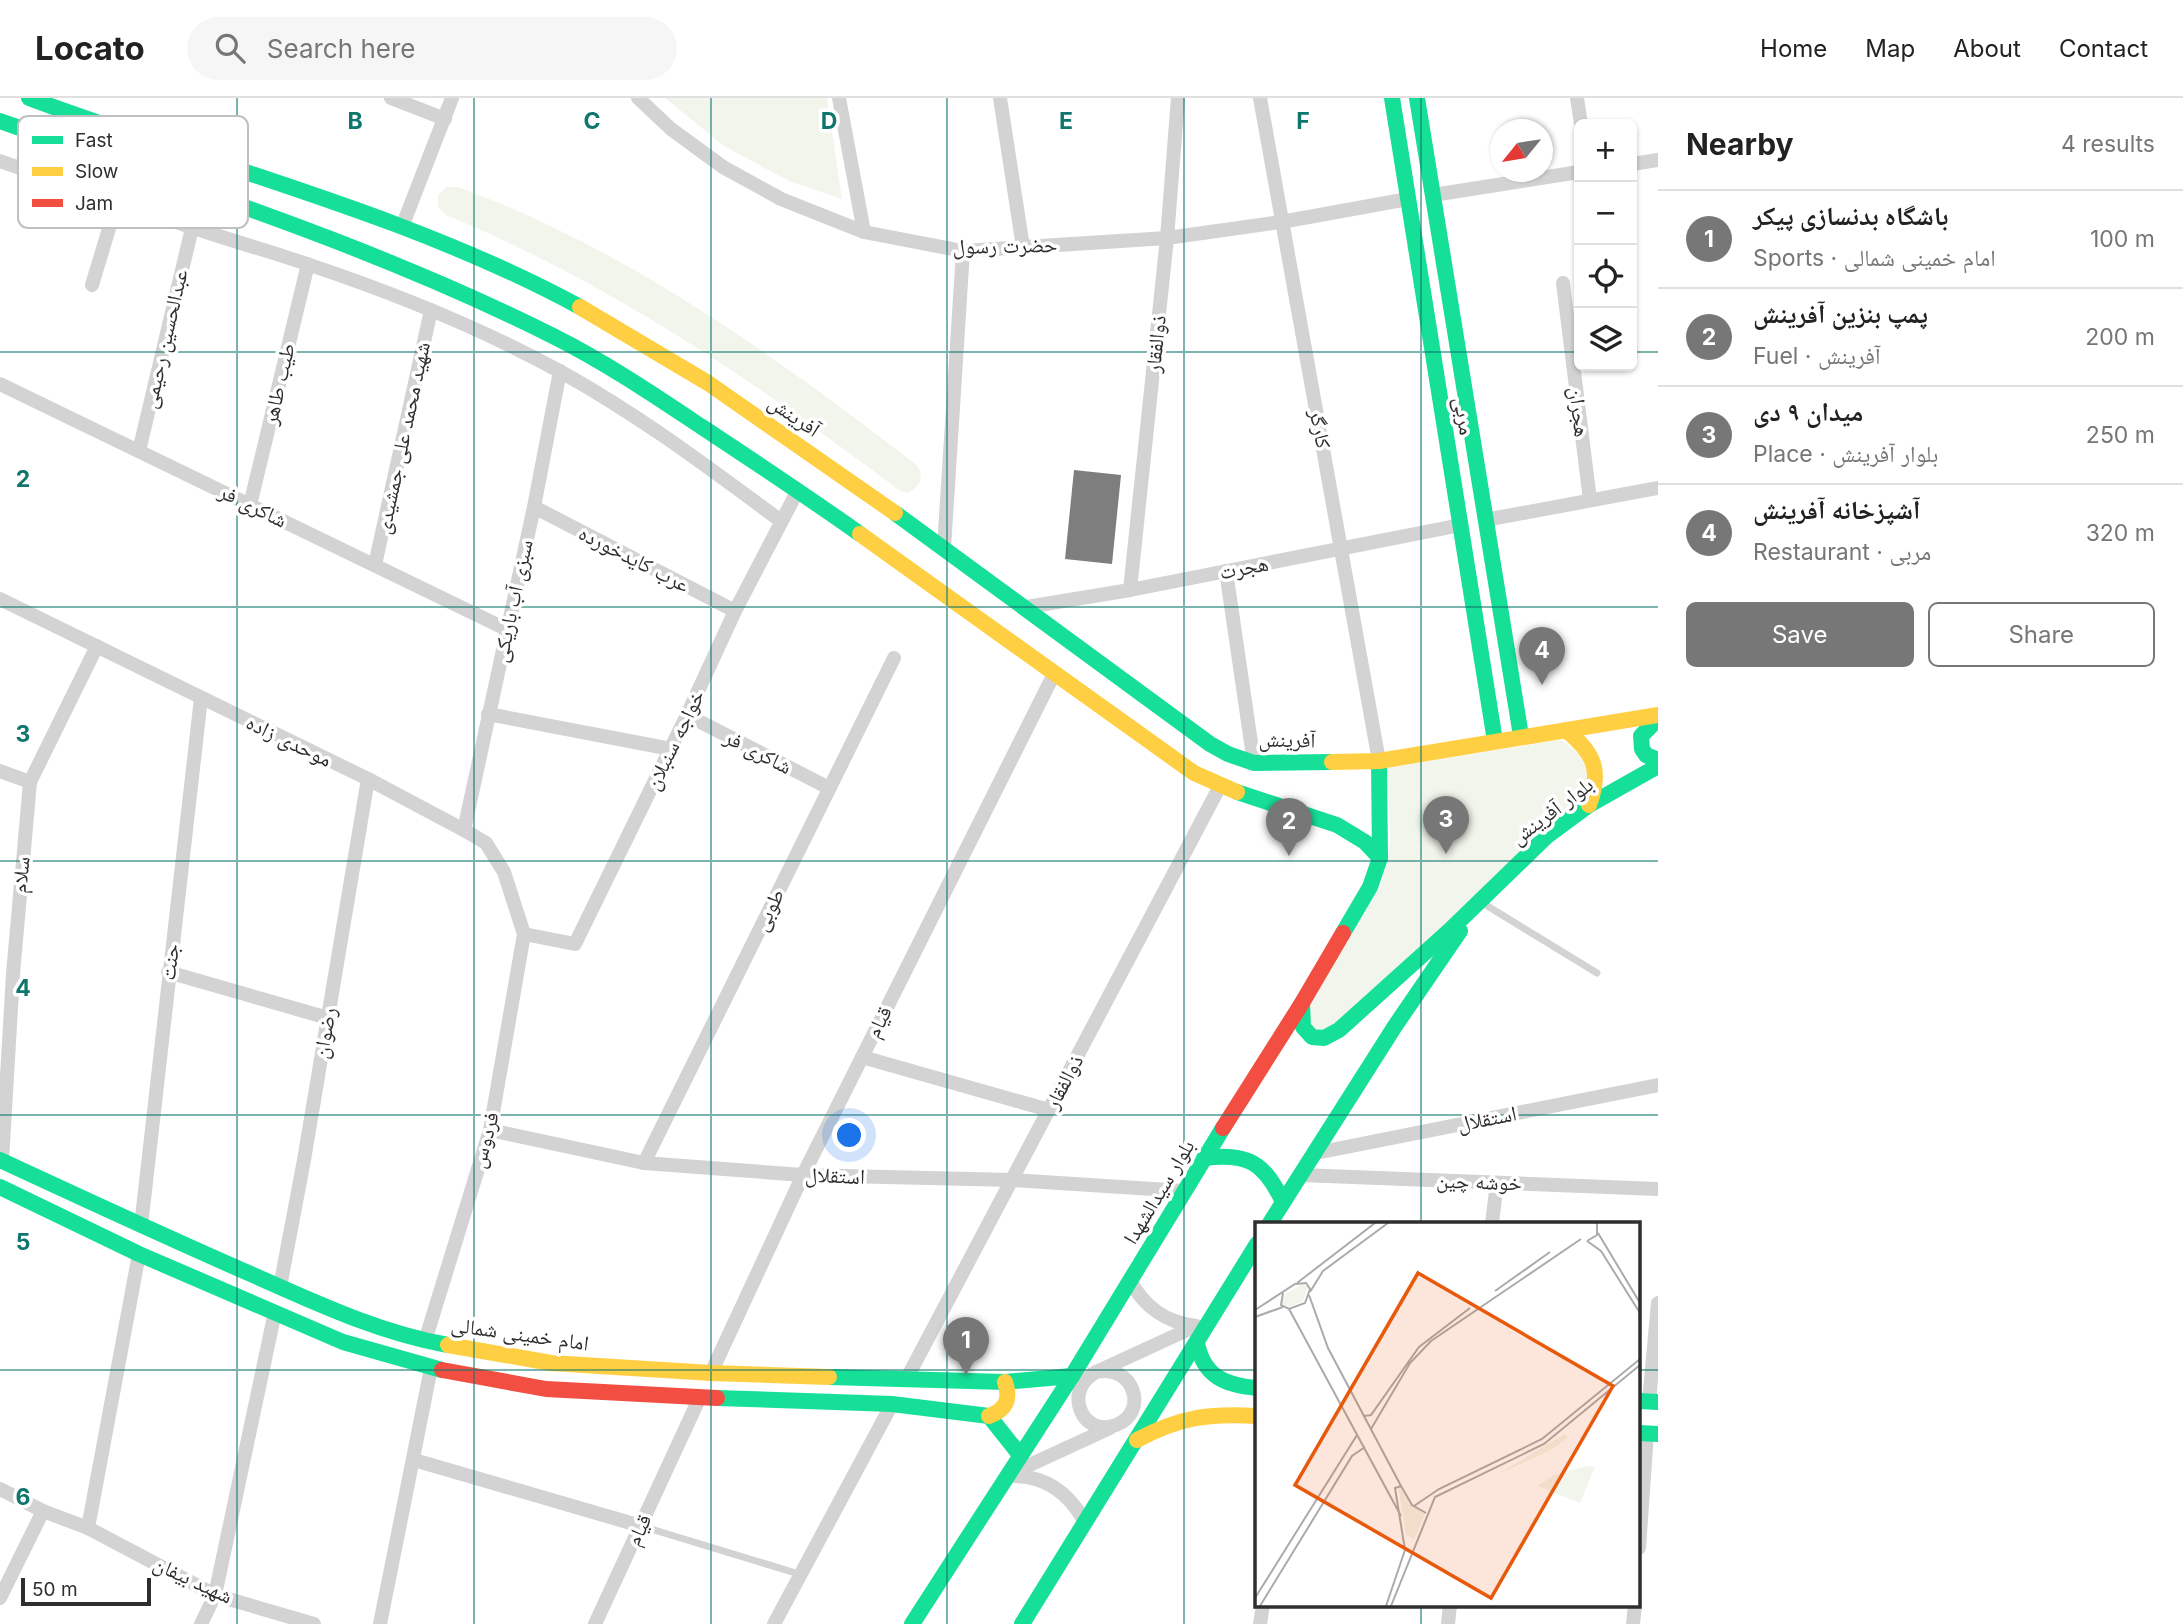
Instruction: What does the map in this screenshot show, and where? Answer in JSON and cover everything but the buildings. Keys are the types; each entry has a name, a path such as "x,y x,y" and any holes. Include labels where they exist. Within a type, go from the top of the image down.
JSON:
{"main road":[{"name":"آفرینش","path":"29,98 69,105 99,116"},
{"name":"مربی","path":"1392,98 1461,526 1507,739"},
{"name":"مربی","path":"1417,98 1485,520 1507,739"},
{"name":"آفرینش","path":"0,121 18,127"},
{"name":"آفرینش","path":"248,171 402,227 520,277 626,333 712,385 1027,607 1167,733 1194,773 1220,786 1337,825 1365,842 1380,858"},
{"name":"آفرینش","path":"248,209 351,246 474,298 555,337 633,381 798,490 1054,674 1167,733 1254,763 1379,761 1507,739"},
{"path":"1438,384 1463,380"},
{"path":"1507,739 1658,717"},
{"path":"1658,717 1641,736 1640,743 1649,758 1658,760"},
{"path":"1566,730 1588,751 1594,762 1597,788 1589,805"},
{"name":"بلوار سیدالشهدا","path":"912,1624 1072,1376 1204,1158 1303,1003 1370,887 1380,858 1379,761"},
{"name":"بلوار آفرینش","path":"1480,902 1547,836 1589,805 1658,766"},
{"path":"1303,1003 1303,1027 1312,1037 1324,1038 1339,1030 1480,902"},
{"path":"1271,1222 1395,1026 1480,902"},
{"path":"1204,1158 1229,1154 1254,1161 1273,1179 1283,1202"},
{"name":"امام خمینی شمالی","path":"1,1161 141,1226 353,1318 425,1341 551,1363 711,1373 1005,1382 1072,1376"},
{"path":"0,1187 139,1254 342,1342 431,1368 546,1389 892,1404 989,1416 1002,1410 1007,1404 1009,1389 1005,1382"},
{"path":"1021,1624 1197,1343 1202,1326 1255,1247"},
{"path":"1197,1343 1203,1365 1214,1378 1229,1384"},
{"path":"1133,1443 1210,1401 1216,1384 1255,1388"},
{"path":"1210,1401 1255,1415"},
{"path":"989,1416 1020,1455"},
{"path":"927,1601 930,1624"}],"street":[{"path":"391,98 445,119"},
{"path":"402,227 452,98"},
{"name":"حضرت رسول","path":"638,98 671,129 723,167 781,199 864,232 963,251 1167,238 1281,222 1408,199"},
{"path":"839,98 864,232"},
{"path":"1000,98 1023,247"},
{"name":"ذوالفقار","path":"1130,590 1167,238 1178,98"},
{"name":"کارگر","path":"1260,98 1343,548 1379,761"},
{"path":"1577,98 1580,119"},
{"path":"1637,163 1658,160"},
{"path":"0,161 18,167"},
{"path":"1433,195 1574,174"},
{"path":"92,285 109,228"},
{"path":"192,228 308,264 431,310 560,371 673,441 781,521"},
{"name":"عبدالحسین رحیمی","path":"139,451 192,228"},
{"path":"944,548 963,251"},
{"name":"طیب طاهر","path":"250,505 308,264"},
{"name":"هجران","path":"1563,282 1590,500"},
{"name":"شهید محمد علی جمشیدی","path":"375,565 431,310"},
{"name":"سبزی آب باریکی","path":"464,830 534,507 560,371"},
{"name":"شاکری فر","path":"2,391 139,451 506,629"},
{"path":"1485,520 1658,488"},
{"name":"خواجه سنبلان","path":"524,934 575,944 735,611 798,490"},
{"name":"عرب کایدخورده","path":"534,507 735,611"},
{"name":"هجرت","path":"1027,607 1130,590 1461,526"},
{"path":"1226,571 1254,763"},
{"name":"موحدی زاده","path":"0,599 368,779 486,843 504,872 524,934"},
{"name":"سلام","path":"1,1161 6,972 30,782 97,646"},
{"name":"طوبی","path":"644,1163 894,658"},
{"name":"قیام","path":"711,1373 803,1175 1054,674"},
{"name":"جنت","path":"141,1226 201,698"},
{"path":"488,714 671,749"},
{"name":"شاکری فر","path":"687,715 830,788"},
{"path":"0,771 30,782"},
{"name":"رضوان","path":"280,1287 368,779"},
{"name":"ذوالفقار","path":"907,1378 1220,786"},
{"name":"فردوس","path":"425,1341 490,1130 524,934"},
{"path":"168,972 328,1018"},
{"path":"862,1057 1049,1110"},
{"name":"استقلال","path":"1316,1153 1658,1085"},
{"name":"استقلال","path":"490,1130 644,1163 803,1175 1012,1180 1184,1191"},
{"name":"خوشه چین","path":"1301,1175 1658,1189"},
{"path":"1492,1222 1497,1183"},
{"path":"88,1528 139,1254"},
{"path":"1130,1280 1143,1300 1172,1321 1202,1326"},
{"path":"1648,1402 1658,1303"},
{"path":"201,1624 215,1595 275,1312"},
{"path":"1114,1426 1094,1425 1080,1411 1078,1392 1082,1383 1096,1372 1202,1326"},
{"path":"380,1624 431,1368"},
{"path":"1007,1476 1114,1426 1129,1415 1133,1407 1132,1389 1121,1374 1112,1371 1096,1372"},
{"name":"قیام","path":"595,1624 701,1397"},
{"path":"774,1624 892,1404"},
{"path":"1640,1535 1648,1433"},
{"path":"414,1460 640,1526"},
{"path":"1007,1476 1026,1476 1045,1481 1062,1491 1085,1522"},
{"name":"شهید بیفان","path":"0,1489 43,1511 88,1528 215,1595 314,1624"},
{"path":"0,1598 43,1511"},
{"path":"1261,1624 1263,1606"},
{"path":"1448,1624 1450,1606"},
{"path":"1633,1624 1634,1606"}],"lane":[{"path":"1480,902 1597,973"},
{"path":"640,1526 799,1574"}],"shaded area":[{"path":"665,98 827,98 842,199 789,181 724,146"},
{"path":"447,187 458,187 521,212 582,241 698,309 810,385 918,466 921,479 918,486 907,493 899,490 792,411 681,338 566,272 446,215 438,207 438,195"},
{"path":"1560,740 1578,754 1586,770 1585,788 1574,807 1333,1027 1316,1030 1309,1025 1310,1002 1366,912 1381,885 1388,862 1390,836 1387,768"}],"traffic: fast":[{"path":"29,98 79,116"},
{"path":"1392,98 1495,741"},
{"path":"1417,98 1521,736"},
{"path":"0,121 18,127"},
{"path":"248,173 379,218 447,245 515,274 580,307"},
{"path":"248,209 418,274 553,336 647,391 860,534"},
{"path":"895,513 1210,744 1254,763 1332,762"},
{"path":"1658,719 1641,736 1642,749 1646,755 1658,760"},
{"path":"1343,933 1370,887 1380,858 1379,761"},
{"path":"1302,1003 1303,1027 1312,1037 1324,1038 1339,1030 1449,931 1547,836 1589,805 1658,766"},
{"path":"1237,792 1337,825 1365,842 1380,858"},
{"path":"1271,1222 1395,1026 1460,931"},
{"path":"912,1624 1072,1376 1223,1128"},
{"path":"1204,1158 1232,1157 1253,1163 1269,1178 1283,1202"},
{"path":"0,1160 324,1306 398,1333 448,1345"},
{"path":"0,1187 139,1254 343,1342 442,1370"},
{"path":"1022,1624 1255,1247"},
{"path":"1197,1343 1205,1364 1218,1377 1255,1388"},
{"path":"829,1377 1005,1382 1072,1376"},
{"path":"717,1398 892,1404 989,1416 1020,1455"},
{"path":"1640,1401 1658,1402"},
{"path":"1640,1433 1658,1434"}],"traffic: slow":[{"path":"580,307 708,383 895,513"},
{"path":"860,534 1194,773 1237,792"},
{"path":"1332,762 1379,761 1658,715"},
{"path":"1566,730 1583,746 1593,763 1595,782 1589,805"},
{"path":"448,1345 551,1363 829,1377"},
{"path":"989,1416 1000,1411 1006,1403 1005,1382"},
{"path":"1137,1440 1167,1426 1195,1418 1255,1416"}],"traffic: jam":[{"path":"1223,1128 1343,933"},
{"path":"442,1370 546,1389 717,1398"}],"place":[{"name":"آشپزخانه آفرینش","path":"1542,685"},
{"name":"میدان ۹ دی","path":"1446,854"},
{"name":"پمپ بنزین آفرینش","path":"1289,856"},
{"name":"باشگاه بدنسازی پیکر","path":"966,1375"}]}
